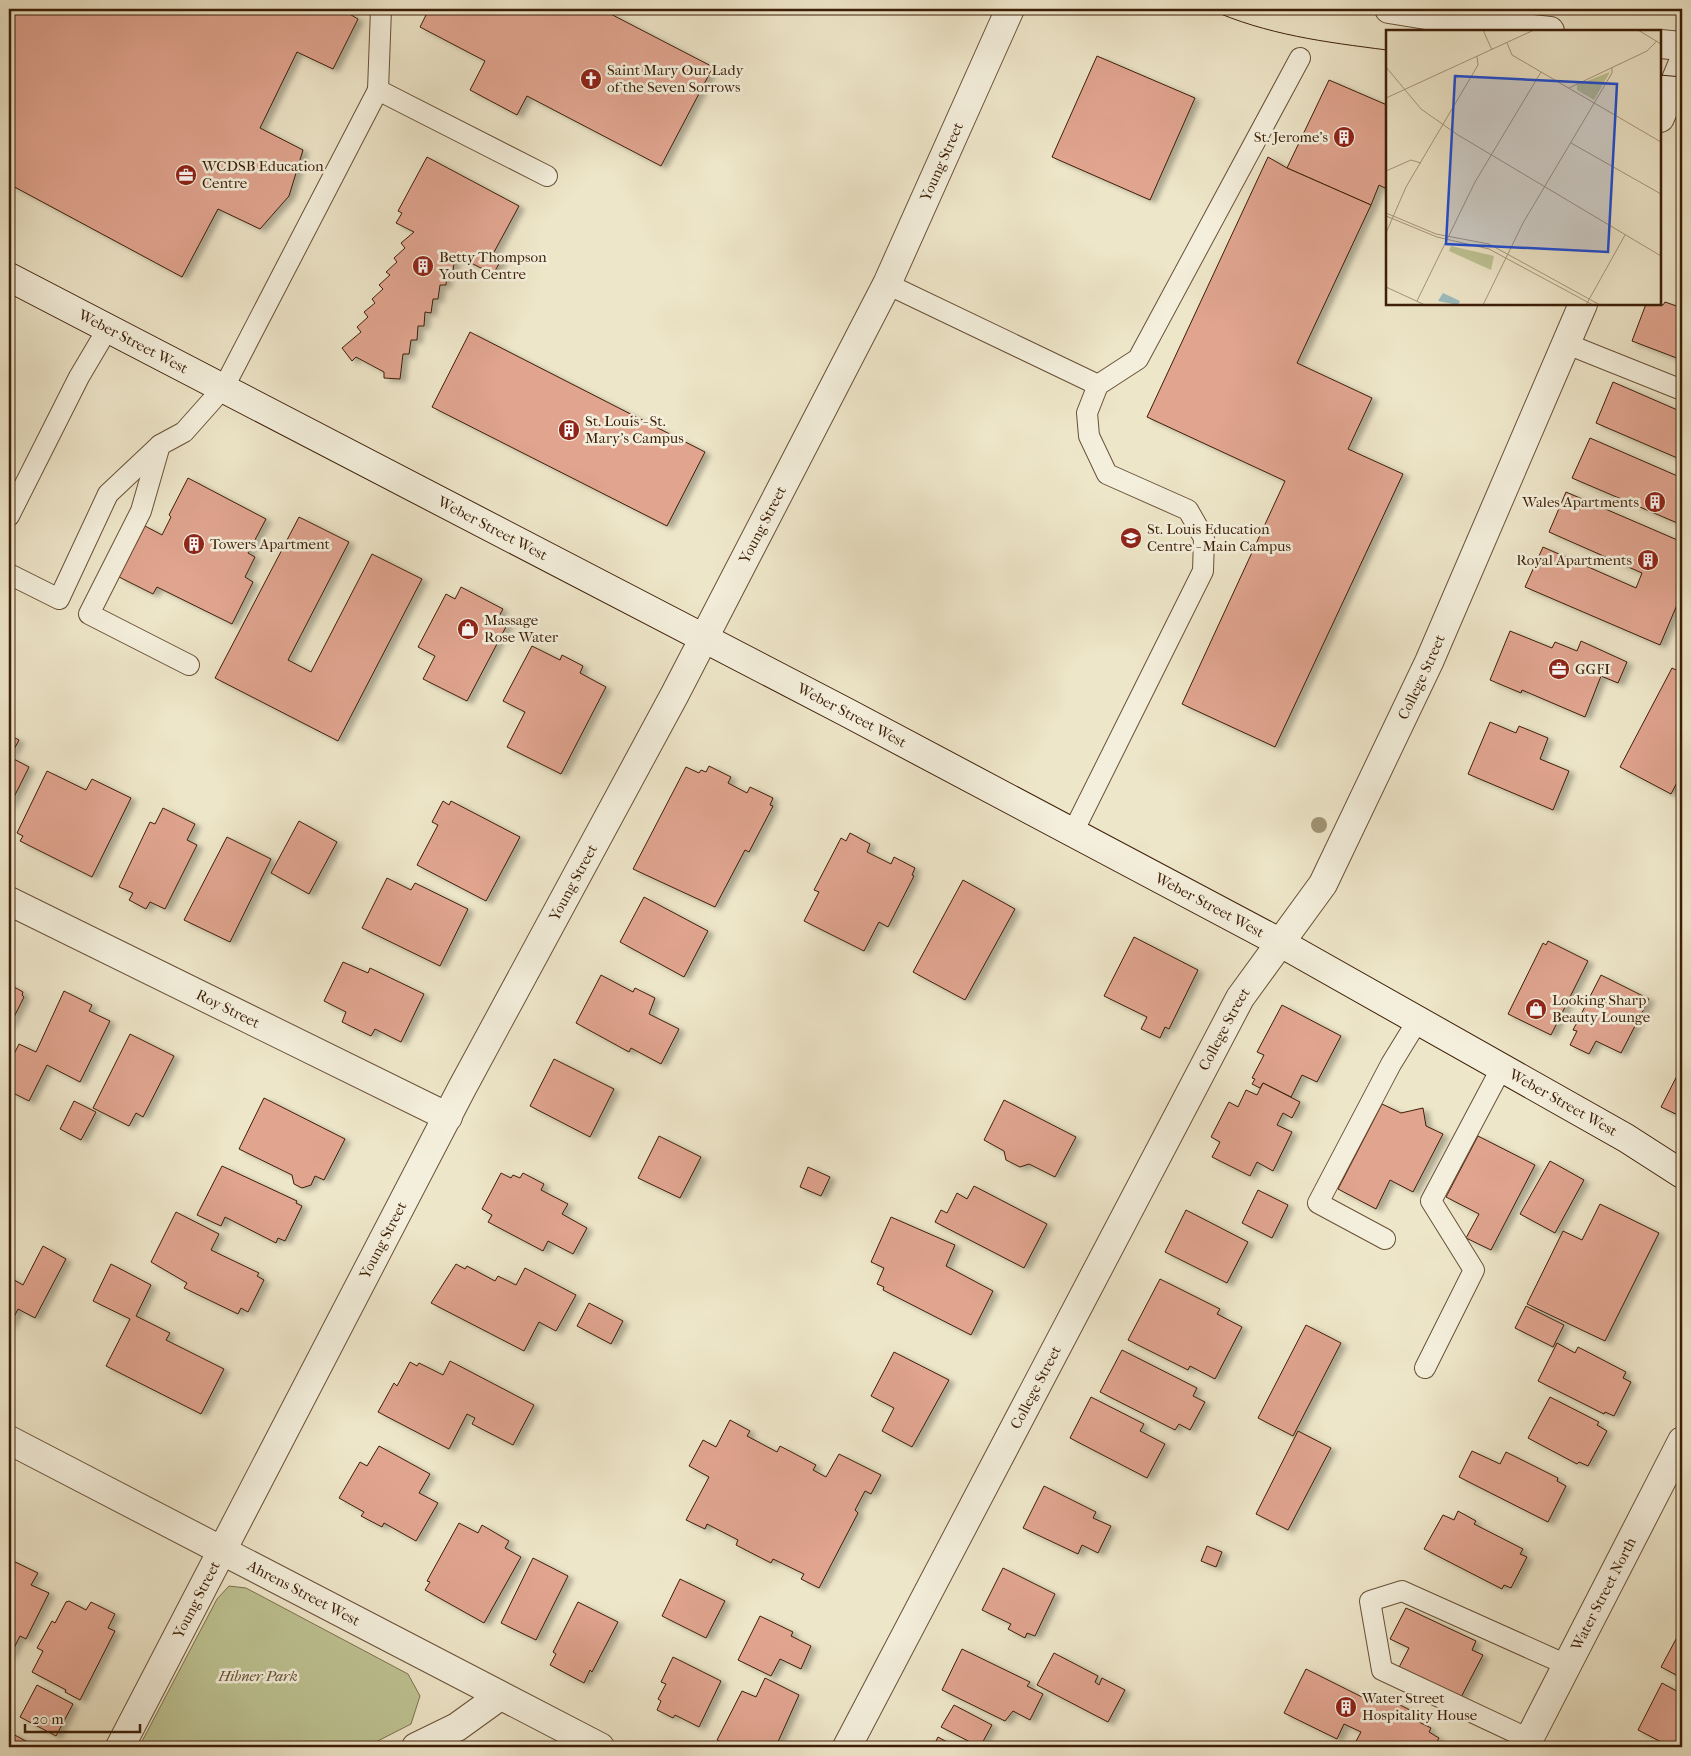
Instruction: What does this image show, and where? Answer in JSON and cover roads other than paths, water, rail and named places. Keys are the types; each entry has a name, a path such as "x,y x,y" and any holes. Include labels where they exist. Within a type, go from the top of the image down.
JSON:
{"street":[{"name":"Young Street","path":"120,1747 448,1117 704,638 887,284 1010,9"},
{"path":"1389,9 1469,22 1541,30"},
{"path":"1661,44 1682,46"},
{"path":"1661,116 1682,65"},
{"name":"Weber Street West","path":"9,277 704,638 1279,942 1626,1138 1682,1174"},
{"name":"College Street","path":"847,1747 1240,998 1323,884 1429,662 1583,305"},
{"name":"Roy Street","path":"9,901 448,1117"},
{"name":"Ahrens Street West","path":"9,1440 600,1747"},
{"name":"Water Street North","path":"1527,1743 1682,1441"},
{"path":"416,1747 457,1726 500,1696"}],"lane":[{"path":"9,574 59,599 108,494 160,445 184,432 224,387 378,90 381,9"},
{"path":"1073,832 1202,571 1204,538 1188,510 1107,474 1089,436 1087,413 1098,385 1138,359 1300,58"},
{"path":"378,90 546,176"},
{"path":"887,284 1098,385"},
{"path":"9,516 79,377 108,328"},
{"path":"1567,344 1682,390"},
{"path":"160,445 141,511 89,614 189,665"},
{"path":"1385,1239 1318,1203 1391,1064 1418,1020"},
{"path":"1425,1368 1474,1270 1431,1201 1502,1067"},
{"path":"1527,1743 1382,1670 1370,1601 1402,1592 1567,1665"}],"tram line":[{"path":"1209,9 1274,31 1386,50"},
{"path":"1661,75 1682,77"}],"place":[{"name":"Saint Mary Our Lady of the Seven Sorrows","path":"591,79"},
{"name":"St. Jerome's","path":"1344,137"},
{"name":"WCDSB Education Centre","path":"186,175"},
{"name":"Betty Thompson Youth Centre","path":"423,266"},
{"name":"St. Louis - St. Mary's Campus","path":"569,430"},
{"name":"Wales Apartments","path":"1655,502"},
{"name":"St. Louis Education Centre - Main Campus","path":"1131,538"},
{"name":"Towers Apartment","path":"194,544"},
{"name":"Royal Apartments","path":"1648,560"},
{"name":"Massage Rose Water","path":"468,629"},
{"name":"GGFI","path":"1559,669"},
{"name":"Looking Sharp Beauty Lounge","path":"1536,1009"},
{"name":"Water Street Hospitality House","path":"1346,1707"}],"park label":[{"name":"Hibner Park","path":"258,1676"}]}
